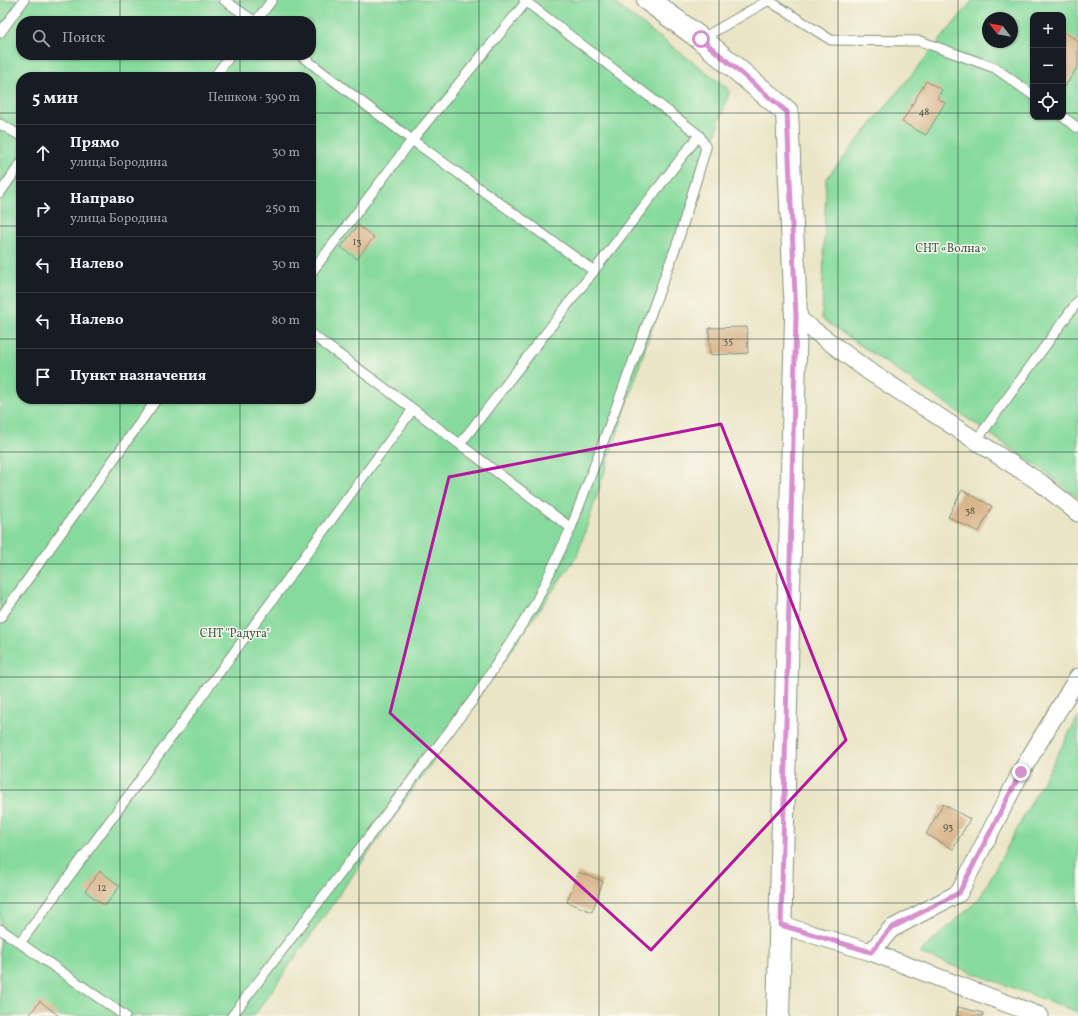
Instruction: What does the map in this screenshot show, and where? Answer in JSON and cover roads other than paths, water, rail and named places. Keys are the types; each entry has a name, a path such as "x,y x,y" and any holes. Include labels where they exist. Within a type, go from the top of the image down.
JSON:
{"main road":[{"path":"648,0 701,39 787,112 796,317 778,1016"}],"street":[{"path":"796,317 867,370 1041,483 1078,513"},
{"path":"871,952 891,928 959,893 1021,772 1078,677"},
{"path":"781,925 871,952 1040,1016"}],"lane":[{"path":"0,33 24,0"},
{"path":"224,0 248,16"},
{"path":"259,16 272,0"},
{"path":"701,39 768,0 831,40 920,41 995,68 1030,93"},
{"path":"232,1016 476,696 535,604 571,528 678,241 706,148 699,135 525,1 412,140 316,267"},
{"path":"218,72 227,60"},
{"path":"307,60 412,140 594,271"},
{"path":"1066,119 1078,128"},
{"path":"0,124 16,133"},
{"path":"460,444 699,135"},
{"path":"0,193 16,170"},
{"path":"976,441 1078,301"},
{"path":"316,338 571,528"},
{"path":"0,618 153,404"},
{"path":"20,943 413,409"},
{"path":"0,930 125,1016"}],"park label":[{"name":"СНТ «Волна»","path":"951,249"},
{"name":"СНТ \"Радуга\"","path":"235,634"}]}
